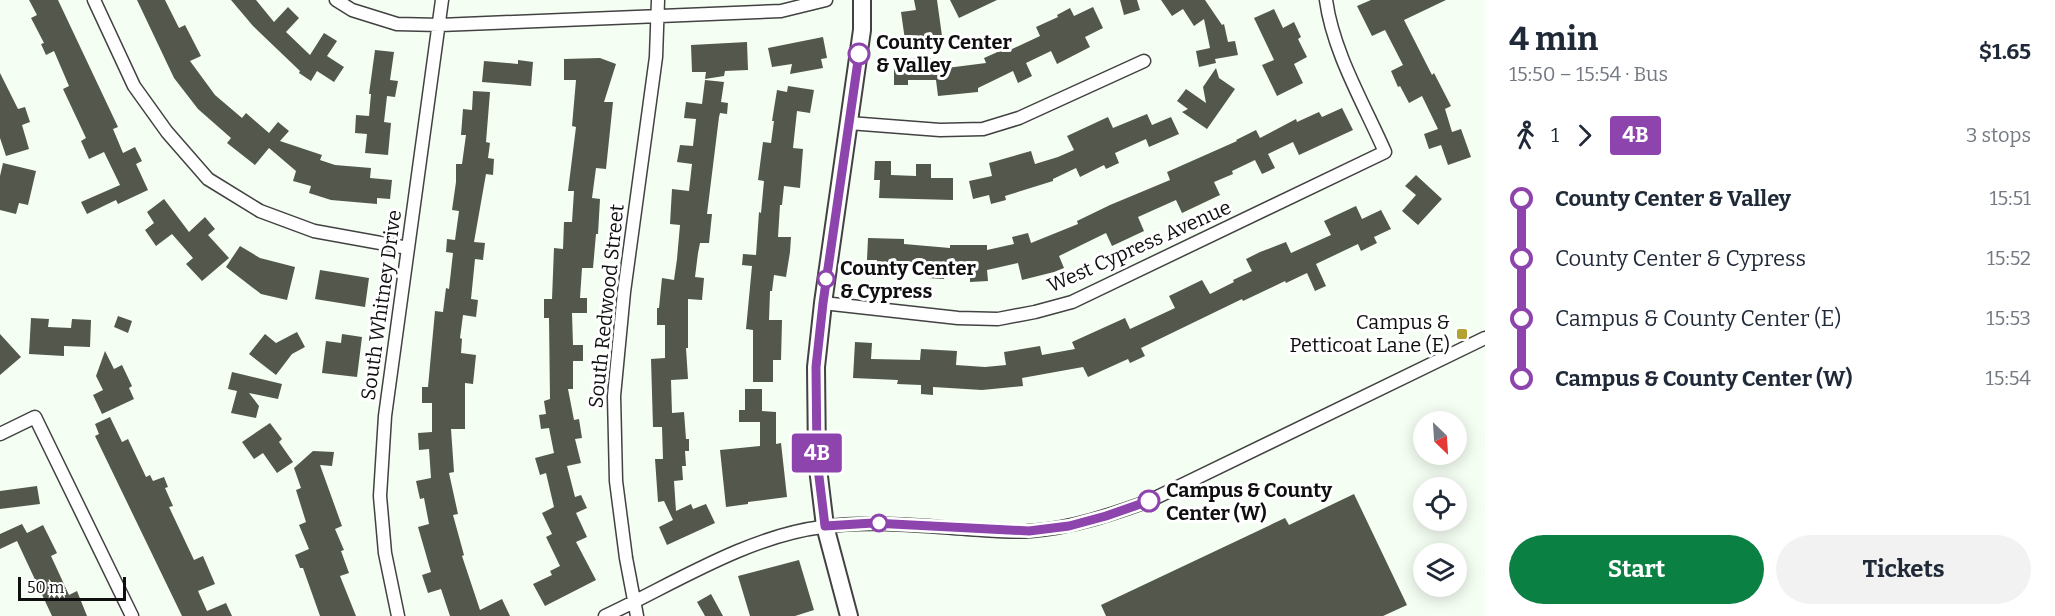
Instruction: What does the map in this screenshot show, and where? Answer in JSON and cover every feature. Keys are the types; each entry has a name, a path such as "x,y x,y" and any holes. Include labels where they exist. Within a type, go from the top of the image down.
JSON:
{"street":[{"path":"94,0 134,86 167,132 208,179 260,211 314,231 408,248"},
{"path":"336,0 352,10 397,24 440,25 781,11 826,0"},
{"name":"South Whitney Drive","path":"398,616 385,553 380,496 385,416 442,0"},
{"name":"South Redwood Street","path":"637,616 633,603 616,481 614,396 624,292 656,57 658,0"},
{"path":"849,616 825,526 817,460 816,367 862,30 862,0"},
{"name":"West Cypress Avenue","path":"823,303 958,318 998,319 1035,312 1072,302 1385,152 1338,46 1329,20 1326,0"},
{"path":"849,123 940,130 984,129 1019,118 1144,61"},
{"path":"605,616 740,550 777,537 825,526 873,523 1029,531 1069,526 1106,516 1149,501 1485,338"},
{"path":"0,434 35,417 132,616"}],"building":[{"path":"29,0 58,0 118,127 113,129 123,153 135,147 142,161 136,164 148,190 118,204 116,200 87,214 81,202 120,185 104,152 89,159 81,141 86,138 63,89 69,86 54,51 46,55 41,44 44,43 31,18 37,15"},
{"path":"137,0 165,0 179,28 185,25 201,56 190,61 215,95 242,118 246,113 269,133 278,122 289,131 280,141 322,155 320,160 335,165 371,168 370,178 392,180 390,199 377,198 377,204 331,200 309,193 311,186 293,181 296,171 269,148 255,165 227,143 231,138 198,109 174,78"},
{"path":"231,0 256,0 274,22 288,7 299,18 286,32 310,55 324,33 337,41 327,56 344,67 334,82 317,71 311,81 299,73 300,71 253,26"},
{"path":"914,0 937,0 942,36 905,40 901,12 916,10"},
{"path":"950,0 997,0 959,18"},
{"path":"1120,0 1137,0 1140,10 1124,15"},
{"path":"1161,0 1205,0 1222,25 1224,24 1228,42 1235,41 1238,55 1215,59 1216,63 1199,67 1196,51 1210,48 1204,19 1194,26 1183,9 1172,16"},
{"path":"1371,0 1446,0 1404,20 1432,75 1434,73 1451,106 1445,109 1452,132 1461,129 1471,157 1448,165 1441,145 1429,149 1424,134 1438,129 1422,96 1409,103 1400,86 1398,87 1391,71 1403,65 1385,30 1372,36 1357,6"},
{"path":"1093,7 1103,28 1085,37 1090,47 1057,64 1051,51 1026,63 1032,76 1018,83 1013,71 978,88 978,92 938,96 936,80 908,80 908,85 894,85 894,58 931,58 931,70 986,63 984,58 1011,46 1012,49 1040,36 1036,27 1058,17 1057,15 1070,8 1074,16"},
{"path":"1274,9 1283,28 1294,22 1301,37 1298,39 1307,57 1294,64 1303,83 1277,96 1262,65 1274,60 1254,18"},
{"path":"823,37 827,58 821,59 823,68 790,74 792,64 772,67 768,48"},
{"path":"747,42 748,70 725,71 724,76 705,79 706,72 692,72 691,45"},
{"path":"375,50 394,52 390,80 398,81 395,97 387,96 384,122 391,123 388,155 365,153 367,134 355,133 356,115 369,116 371,94 369,94"},
{"path":"600,58 616,64 604,102 613,102 606,169 596,168 592,198 600,199 593,268 582,268 580,298 587,298 587,313 572,313 573,345 583,345 583,361 573,361 573,389 568,389 574,420 579,419 582,438 575,439 581,463 567,466 575,497 581,495 587,508 576,513 587,537 576,542 596,580 545,606 533,584 552,575 550,571 560,566 546,537 552,534 542,513 554,507 546,473 540,475 535,458 554,453 549,428 541,429 539,415 546,414 544,401 550,399 549,318 544,318 544,299 552,299 554,248 563,249 564,222 572,222 574,191 568,191 576,127 572,126 576,80 564,80 564,59"},
{"path":"518,60 533,62 531,86 482,82 484,61 518,64"},
{"path":"1216,68 1219,78 1235,89 1207,129 1182,112 1188,109 1177,101 1186,89 1206,103 1203,87"},
{"path":"0,73 18,109 25,107 30,122 22,125 29,149 6,156 0,138"},
{"path":"705,80 724,82 721,102 728,103 727,114 720,113 719,117 707,214 712,214 709,243 700,243 698,253 695,277 704,278 702,300 688,299 688,348 686,348 688,379 671,380 672,413 684,412 686,439 689,439 689,451 685,451 686,466 682,466 683,480 674,481 676,511 691,504 693,509 706,504 715,523 667,545 659,527 673,520 664,501 658,502 655,459 663,459 662,427 653,427 651,359 665,358 665,325 657,325 657,308 659,308 662,278 674,280 677,259 680,225 670,224 672,189 689,191 692,164 677,162 680,145 693,146 696,119 684,118 686,102 702,104"},
{"path":"788,86 814,90 810,113 797,111 793,148 803,149 800,188 784,186 782,205 780,205 778,237 791,237 790,252 786,277 774,275 772,291 770,291 769,320 782,320 781,360 773,360 773,382 753,382 753,330 746,329 752,266 742,265 743,254 756,255 764,181 758,180 763,142 771,143 777,90 787,92"},
{"path":"473,91 490,92 486,142 490,143 488,158 494,159 493,175 486,174 474,242 485,243 483,260 475,259 471,299 478,300 476,317 463,315 460,338 462,339 461,353 476,355 473,384 465,383 465,429 451,429 454,472 449,473 458,514 453,515 464,555 462,556 480,610 502,599 510,616 450,616 441,589 428,593 422,575 431,572 418,527 429,524 424,498 420,499 416,481 431,478 429,449 419,450 418,433 432,432 432,403 422,403 422,387 428,387 435,311 443,312 446,288 449,289 453,253 446,252 447,239 455,240 459,211 452,210 456,164 462,164 466,135 461,135 463,109 472,110"},
{"path":"1342,108 1353,130 1299,155 1293,142 1268,154 1275,168 1262,174 1255,160 1232,171 1233,174 1214,182 1220,195 1182,213 1176,200 1138,217 1144,231 1112,246 1106,233 1059,256 1064,268 1054,272 1022,280 1018,263 987,270 988,281 970,282 970,269 945,269 944,279 928,278 929,264 903,261 903,275 876,274 877,260 867,260 868,238 904,239 904,244 950,248 950,245 987,245 987,250 1014,244 1012,237 1028,233 1031,243 1078,224 1077,221 1110,205 1170,180 1167,172 1237,141 1256,130 1260,138 1296,119 1297,122 1319,112 1322,117"},
{"path":"1147,114 1152,125 1171,117 1179,134 1149,147 1146,139 1115,153 1119,163 1106,169 1104,165 1080,177 1076,168 1053,181 1005,196 1006,200 991,204 989,195 973,199 969,181 992,176 989,163 1031,151 1035,164 1058,157 1074,150 1067,136 1108,117 1113,128"},
{"path":"875,161 891,161 891,175 916,176 916,164 931,164 931,178 953,178 953,200 879,198 880,180 874,180"},
{"path":"3,163 36,171 28,205 19,203 16,214 0,210 0,176"},
{"path":"1416,175 1442,199 1418,225 1402,211 1416,195 1405,186"},
{"path":"164,199 189,232 205,217 215,229 208,235 229,258 202,281 186,264 193,258 172,234 156,246 145,230 154,223 147,212"},
{"path":"1356,206 1362,219 1381,210 1391,229 1374,237 1377,243 1361,251 1358,244 1316,264 1326,286 1315,291 1307,273 1286,283 1285,281 1243,301 1242,299 1141,348 1145,356 1130,363 1128,359 1088,377 1083,367 1022,378 1023,386 982,390 933,387 933,395 921,394 921,385 897,384 898,380 853,378 855,342 872,343 871,359 920,360 921,349 957,351 956,365 985,367 1006,365 1004,352 1040,346 1042,355 1075,349 1072,342 1125,318 1130,329 1175,308 1169,296 1202,280 1210,294 1234,282 1233,280 1252,271 1246,259 1260,252 1286,242 1291,253 1331,235 1324,221"},
{"path":"240,246 260,258 295,267 287,300 261,294 226,267"},
{"path":"320,270 369,278 365,307 315,299"},
{"path":"118,316 132,321 128,333 114,327"},
{"path":"31,318 49,319 48,327 71,328 72,319 91,320 90,347 64,346 64,356 29,354"},
{"path":"297,332 305,347 292,354 276,375 249,354 265,334 276,343"},
{"path":"0,334 21,357 0,375"},
{"path":"342,334 362,337 357,377 322,373 326,341 341,343"},
{"path":"105,351 114,369 122,365 132,386 129,388 134,399 102,414 93,395 103,390 96,376"},
{"path":"232,372 282,384 278,399 249,393 259,406 256,418 231,413 237,391 228,389"},
{"path":"745,389 762,389 762,411 776,412 776,444 781,443 787,497 726,507 720,450 760,446 760,422 739,422 739,410 745,410"},
{"path":"110,417 122,442 128,439 146,477 150,475 153,481 164,477 168,487 165,488 173,506 169,507 194,560 203,556 215,584 198,591 207,611 226,603 232,616 182,616 95,436 99,434 95,424"},
{"path":"270,423 282,439 279,442 293,462 277,473 263,453 254,459 242,442"},
{"path":"313,451 334,452 332,466 320,465 342,526 335,529 344,550 341,551 349,573 340,576 356,616 320,616 303,568 300,568 295,555 309,549 299,525 306,522 296,490 301,488 294,468"},
{"path":"37,486 40,504 0,509 0,491"},
{"path":"1354,494 1407,605 1383,616 1106,616 1101,605 1285,518 1289,525"},
{"path":"22,524 27,533 43,525 57,553 51,556 69,595 77,591 87,616 52,616 17,541 0,549 0,534"},
{"path":"799,560 814,610 795,616 750,616 738,576"},
{"path":"711,594 723,616 705,616 697,602"}],"bus line":[{"name":"4B","path":"859,54 816,367 817,460 825,526 873,523 989,531 1029,531 1069,526 1149,501"}],"place":[{"name":"County Center & Valley","path":"859,54"},
{"name":"County Center & Cypress","path":"826,279"},
{"name":"Campus & Petticoat Lane (E)","path":"1462,334"},
{"name":"Campus & County Center (W)","path":"1149,501"}]}
